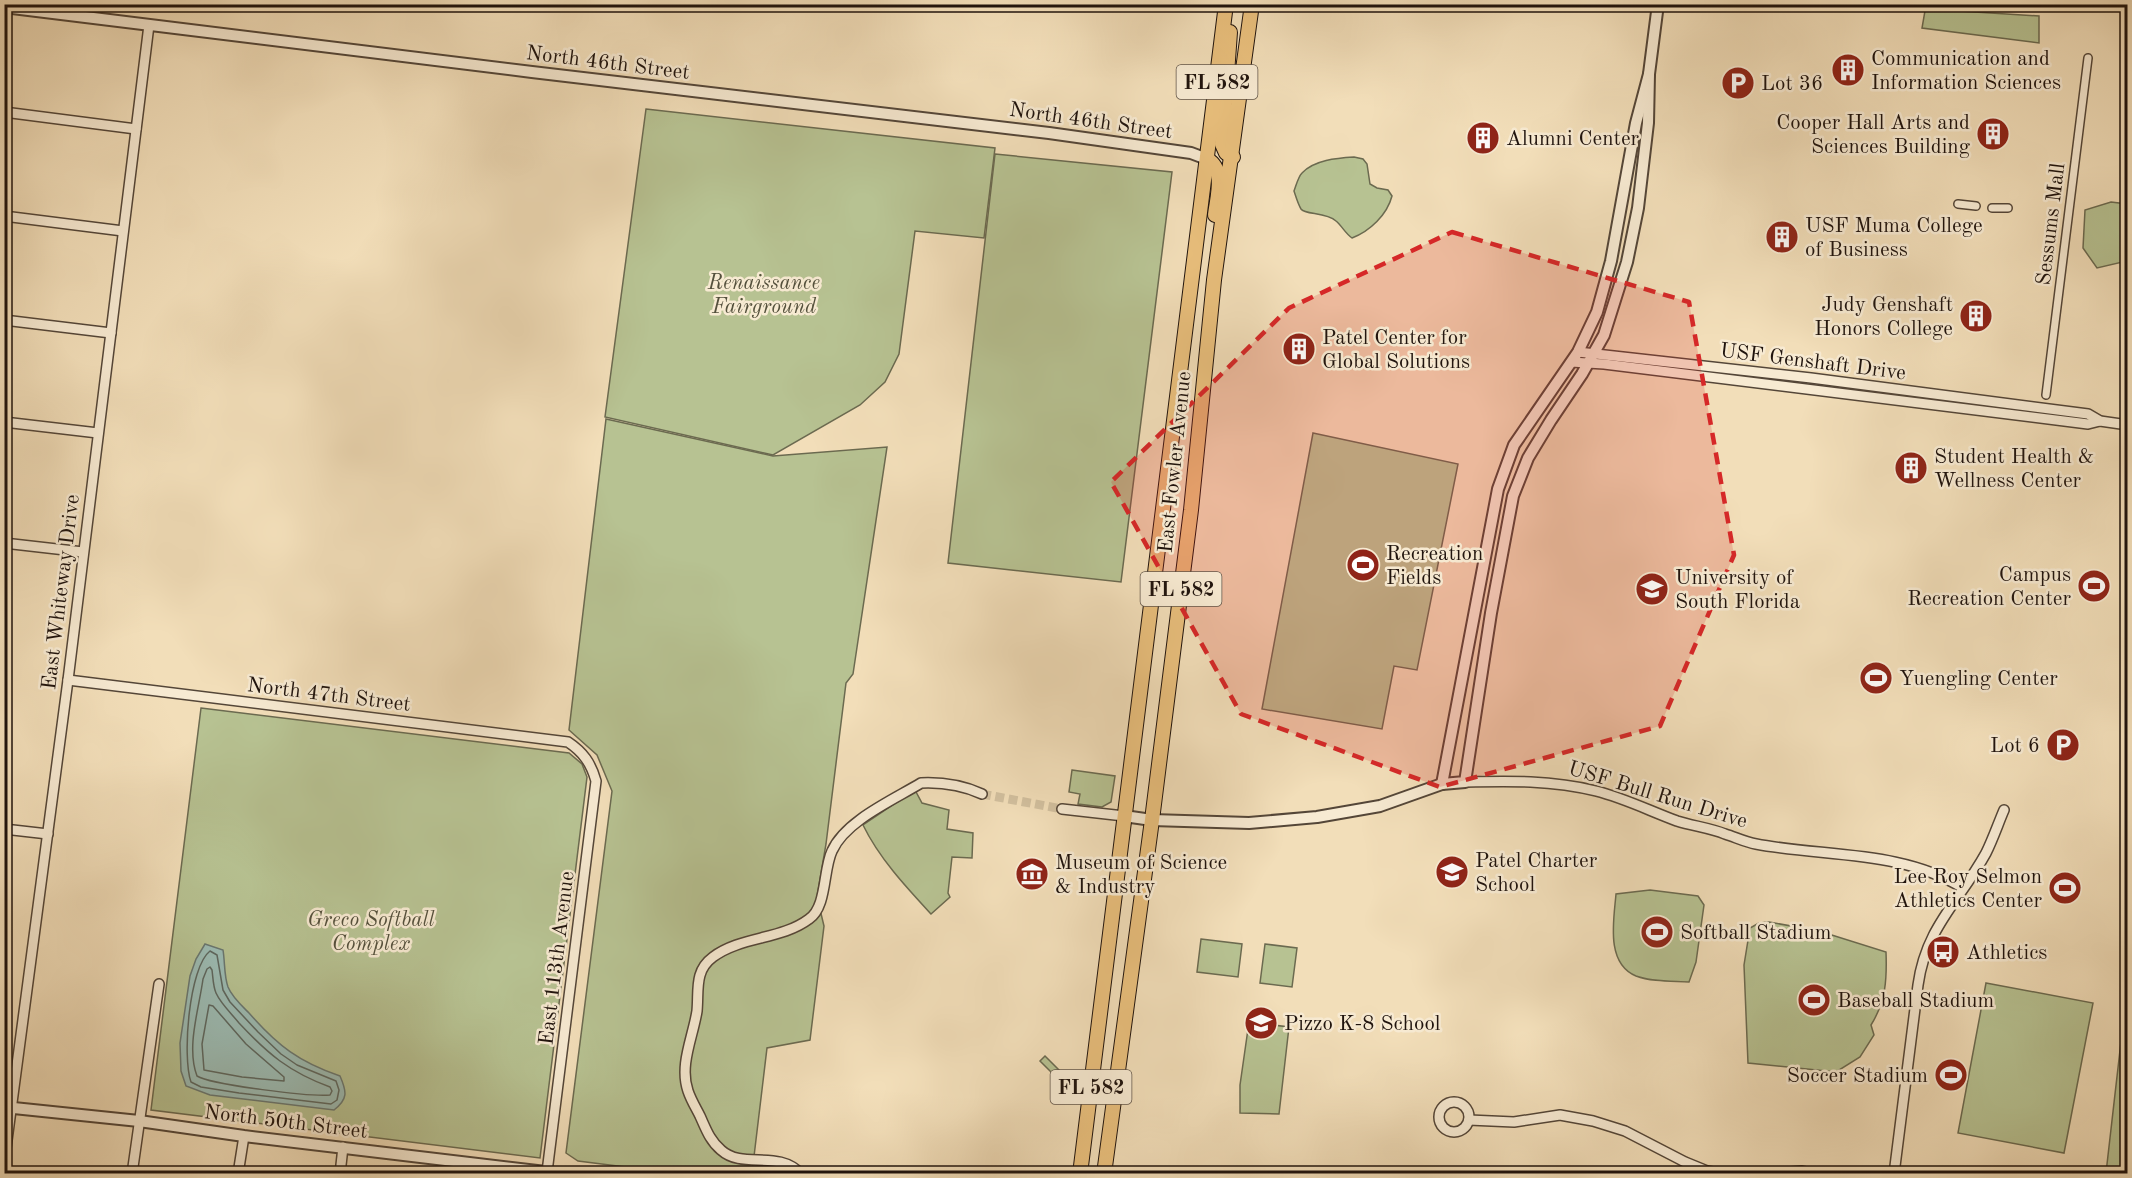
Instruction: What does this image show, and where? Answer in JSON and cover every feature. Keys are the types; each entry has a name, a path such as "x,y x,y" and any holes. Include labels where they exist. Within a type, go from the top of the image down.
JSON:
{"main road":[{"name":"East Fowler Avenue","path":"1104,1173 1152,820 1191,510 1214,280 1233,157 1252,4"},
{"name":"East Fowler Avenue","path":"1080,1173 1226,8"},
{"path":"1226,8 1231,41 1222,145 1233,157"},
{"path":"1207,159 1213,162 1218,170 1212,260 1214,280"}],"street":[{"path":"1465,782 1494,596 1513,496 1528,458 1594,353 1608,325 1620,286 1638,208 1648,123 1649,74 1658,4"},
{"name":"North 46th Street","path":"4,7 1049,133 1191,153 1207,159"},
{"name":"East Whiteway Drive","path":"4,1163 8,1107 48,834 149,25"},
{"name":"Sessums Mall","path":"2046,395 2088,58"},
{"path":"1442,784 1498,489 1514,445 1578,352 1597,312 1606,285 1636,123 1649,74"},
{"path":"4,112 136,129"},
{"path":"1958,204 1976,206"},
{"path":"1992,208 2008,208"},
{"path":"4,216 123,231"},
{"path":"4,320 111,333"},
{"name":"USF Genshaft Drive","path":"1578,352 2043,413"},
{"name":"USF Genshaft Drive","path":"1571,362 2043,413"},
{"path":"2043,413 2088,414 2100,421 2127,425"},
{"path":"4,422 98,434"},
{"path":"4,543 83,552"},
{"name":"North 47th Street","path":"68,680 568,742 582,751"},
{"name":"East 113th Avenue","path":"548,1172 596,781 593,768 582,751"},
{"name":"USF Bull Run Drive","path":"1124,816 1152,820 1249,823 1317,817 1380,806 1442,784 1534,781 1594,790 1678,821 1724,833 1753,844 1899,863 1924,869 1963,888"},
{"path":"801,1173 788,1164 774,1160 743,1160 724,1153 711,1141 688,1091 685,1065 694,1029 700,969 726,948 778,934 812,918 819,907 831,851 842,835 856,823 921,783 964,786 982,794"},
{"path":"1062,809 1124,816"},
{"path":"1894,1173 1920,966 1935,928 1987,851 2004,810"},
{"path":"4,829 48,834"},
{"path":"132,1173 159,984"},
{"name":"North 50th Street","path":"8,1107 563,1173"},
{"path":"1469,1120 1514,1122 1560,1115 1593,1121 1624,1131 1707,1171 1723,1173"},
{"path":"238,1173 244,1136"},
{"path":"339,1173 343,1147"},
{"path":"1764,1173 1802,1171 1816,1173"}],"highlighted area":[{"path":"1452,232 1689,302 1734,555 1660,726 1440,787 1241,714 1111,482 1289,308"}],"green space":[{"path":"1926,5 1962,5 1943,10 2039,16 2039,43 1922,28"},
{"name":"Renaissance Fairground","path":"646,109 995,148 984,238 915,231 899,354 885,382 860,405 773,455 605,417"},
{"path":"995,154 1172,172 1121,582 948,563"},
{"path":"1354,157 1363,159 1367,164 1370,184 1388,190 1392,196 1377,222 1352,238 1332,218 1303,211 1294,191 1298,179 1313,165 1333,159"},
{"path":"2111,202 2127,204 2127,261 2097,268 2083,248 2085,210"},
{"path":"606,419 773,456 887,447 853,674 846,683 826,844 817,897 824,926 810,1040 767,1048 752,1173 673,1173 578,1161 566,1153 612,791 597,755 569,730"},
{"name":"Recreation Fields","path":"1313,433 1458,464 1417,670 1394,666 1382,729 1262,709"},
{"name":"Greco Softball Complex","path":"201,708 569,753 582,764 587,777 540,1158 151,1110"},
{"path":"1072,770 1115,776 1111,802 1102,807 1078,804 1080,794 1069,792"},
{"path":"915,790 922,803 949,810 947,829 973,833 972,858 952,857 948,893 950,897 931,914 885,861 863,825"},
{"name":"Softball Stadium","path":"1650,890 1698,896 1704,905 1696,962 1689,982 1642,978 1626,970 1620,961 1616,951 1613,928 1616,894"},
{"name":"Baseball Stadium","path":"1769,922 1819,931 1886,952 1884,990 1880,1007 1871,1025 1874,1035 1860,1057 1836,1072 1748,1063 1744,965 1750,928 1759,923"},
{"path":"1201,939 1242,944 1238,977 1197,972"},
{"path":"1265,944 1297,948 1292,987 1260,983"},
{"path":"1986,983 2093,1003 2064,1153 1958,1133"},
{"path":"2127,989 2127,1173 2106,1173"},
{"path":"1249,1022 1289,1027 1279,1114 1240,1113 1240,1085"},
{"path":"1045,1056 1060,1071 1055,1076 1040,1061"}],"water":[{"path":"205,944 223,950 230,991 270,1035 301,1059 340,1076 345,1095 334,1110 210,1095 186,1086 181,1071 180,1043 190,976"}],"tunnel":[{"path":"982,794 1062,809"}],"place":[{"name":"Communication and Information Sciences","path":"1848,70"},
{"name":"Lot 36","path":"1738,83"},
{"name":"Cooper Hall Arts and Sciences Building","path":"1993,134"},
{"name":"Alumni Center","path":"1483,138"},
{"name":"USF Muma College of Business","path":"1782,237"},
{"name":"Judy Genshaft Honors College","path":"1976,316"},
{"name":"Patel Center for Global Solutions","path":"1299,349"},
{"name":"Student Health & Wellness Center","path":"1911,468"},
{"name":"Recreation Fields","path":"1363,565"},
{"name":"Campus Recreation Center","path":"2094,586"},
{"name":"University of South Florida","path":"1652,589"},
{"name":"Yuengling Center","path":"1876,678"},
{"name":"Lot 6","path":"2063,745"},
{"name":"Patel Charter School","path":"1452,872"},
{"name":"Museum of Science & Industry","path":"1032,874"},
{"name":"Lee Roy Selmon Athletics Center","path":"2065,888"},
{"name":"Softball Stadium","path":"1657,932"},
{"name":"Athletics","path":"1943,952"},
{"name":"Baseball Stadium","path":"1814,1000"},
{"name":"Pizzo K-8 School","path":"1261,1023"},
{"name":"Soccer Stadium","path":"1951,1075"}]}
